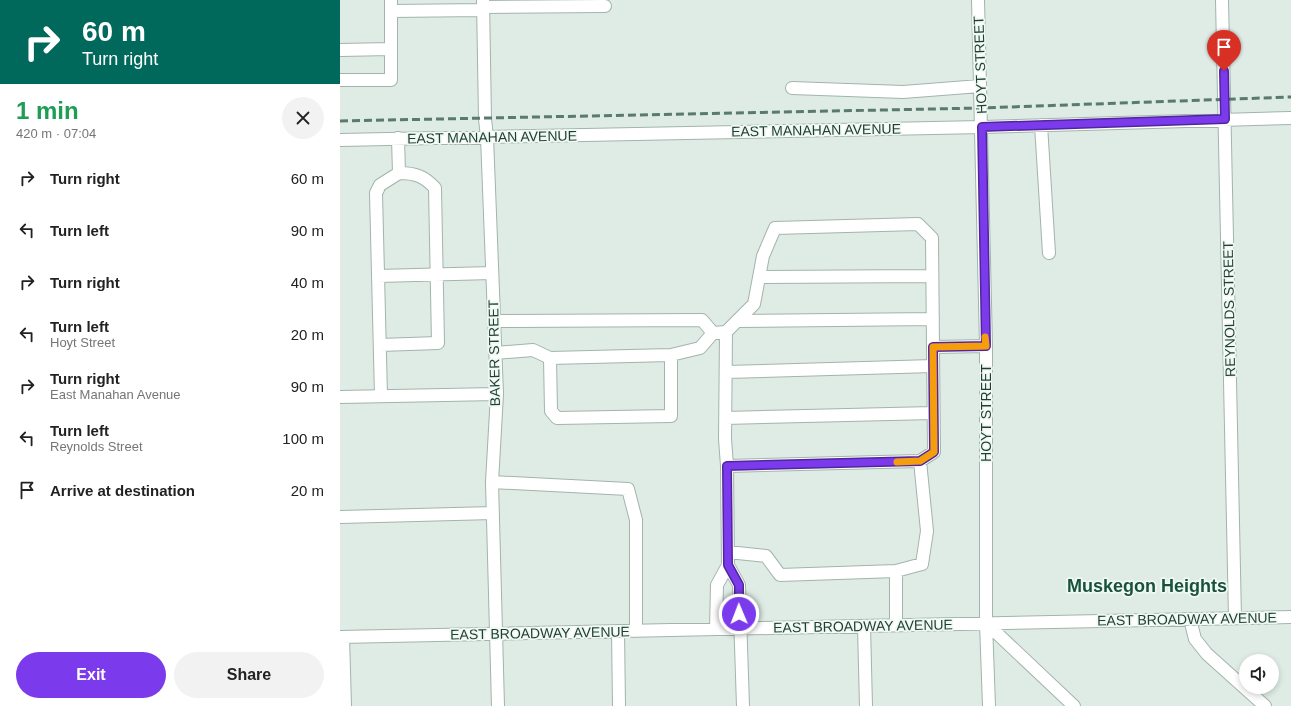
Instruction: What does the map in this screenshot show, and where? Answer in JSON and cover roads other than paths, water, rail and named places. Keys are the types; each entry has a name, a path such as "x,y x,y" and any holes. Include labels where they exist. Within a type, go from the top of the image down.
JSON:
{"street":[{"name":"HOYT STREET","path":"978,0 986,346 986,623 989,706"},
{"name":"REYNOLDS STREET","path":"1222,0 1235,618"},
{"path":"340,80 391,80 391,6 604,6"},
{"name":"BAKER STREET","path":"483,6 485,119 487,137 497,394 492,482 498,706"},
{"path":"340,50 391,49"},
{"path":"792,88 903,92 980,86"},
{"name":"EAST MANAHAN AVENUE","path":"340,140 1041,126 1291,118"},
{"path":"1041,126 1049,253"},
{"path":"398,138 398,173"},
{"path":"380,345 438,343 435,188 427,179 409,173 398,173 380,185 376,193 381,396"},
{"path":"495,353 533,350 550,358 670,355 700,348 713,333 726,332 754,304 763,256 775,228 918,224 932,238 934,452 920,461 727,466"},
{"path":"378,276 492,273"},
{"path":"760,277 932,276"},
{"path":"737,322 933,319"},
{"path":"494,321 702,320 713,333"},
{"path":"726,332 725,418 728,565 739,585 743,706"},
{"path":"933,347 986,346"},
{"path":"550,358 551,411 557,418 671,416 672,390 670,355"},
{"path":"726,372 933,366"},
{"path":"340,397 497,394"},
{"path":"725,418 933,413"},
{"path":"728,552 766,556 780,575 896,571 922,564 927,531 920,461"},
{"path":"492,482 628,489 636,520 636,631"},
{"path":"340,517 493,514"},
{"path":"716,629 717,585 728,565"},
{"path":"896,571 896,626"},
{"name":"EAST BROADWAY AVENUE","path":"342,637 1291,617"},
{"path":"1190,619 1195,639 1207,654 1265,706"},
{"path":"986,623 1074,706"},
{"path":"864,626 866,706"},
{"path":"618,631 619,706"},
{"path":"342,637 345,706"}],"railway":[{"path":"340,121 981,108 1291,97"}],"district":[{"name":"Muskegon Heights","path":"1147,586"}]}
